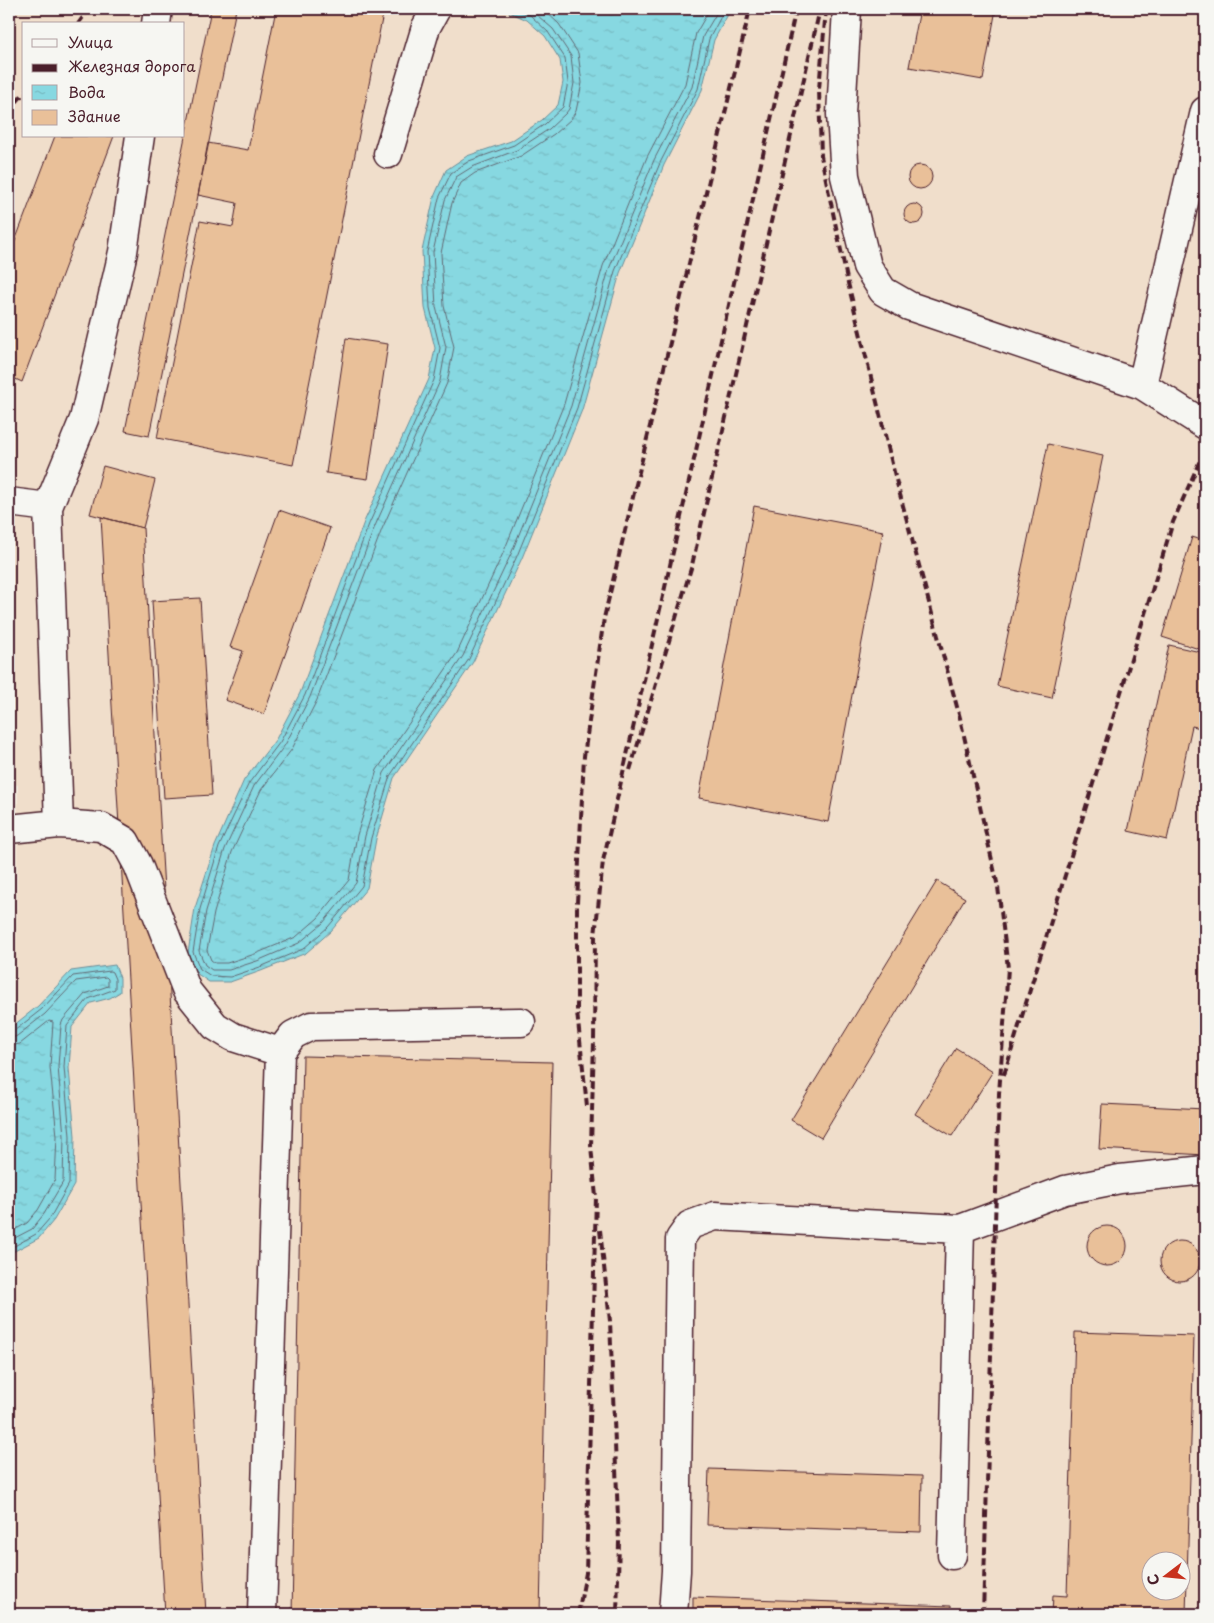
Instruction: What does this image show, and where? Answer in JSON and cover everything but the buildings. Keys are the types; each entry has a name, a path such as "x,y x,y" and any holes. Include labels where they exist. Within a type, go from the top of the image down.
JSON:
{"lane":[{"path":"156,22 158,9"},
{"path":"388,154 426,27 436,9"},
{"path":"847,9 841,114 845,176 867,266 883,291 909,306 1142,385 1205,425"},
{"path":"1142,385 1205,111"},
{"path":"59,824 48,507 84,418 123,252 140,138"},
{"path":"9,502 48,507"},
{"path":"9,829 59,824 101,827 125,841 138,866 187,991 215,1026 233,1037 280,1052"},
{"path":"262,1614 280,1052 293,1034 311,1026 520,1022"},
{"path":"673,1614 676,1571 680,1240 690,1225 715,1216 960,1229 1065,1190 1120,1179 1205,1170"},
{"path":"952,1555 960,1229"}],"shaded area":[{"path":"9,9 1205,9 1205,1614 9,1614 18,785 9,783"}],"water":[{"path":"508,9 731,9 714,40 702,90 664,165 620,273 582,410 522,558 473,662 394,778 376,839 367,888 331,931 306,953 230,982 209,982 196,973 188,953 195,908 215,846 244,780 276,739 300,693 364,522 429,379 435,348 425,308 422,251 434,197 446,170 467,156 511,141 542,120 558,105 563,82 560,60 545,36 527,20 509,12"},
{"path":"115,965 120,978 120,992 110,998 91,1003 72,1027 69,1068 75,1136 74,1185 54,1220 39,1238 9,1254 9,1029 38,1006 71,971"}],"railway":[{"path":"79,22 89,9"},
{"path":"587,1106 577,1012 577,903 584,756 604,618 750,9"},
{"path":"578,1614 586,1573 596,1197 591,1146 595,936 603,861 796,9"},
{"path":"630,770 692,565 820,9"},
{"path":"826,9 819,89 821,156 847,279 895,476 960,718 998,887 1008,968 999,1094 983,1614"},
{"path":"9,111 22,95"},
{"path":"1004,1075 1173,522 1205,449"},
{"path":"600,1230 610,1321 619,1542 617,1614"}]}
